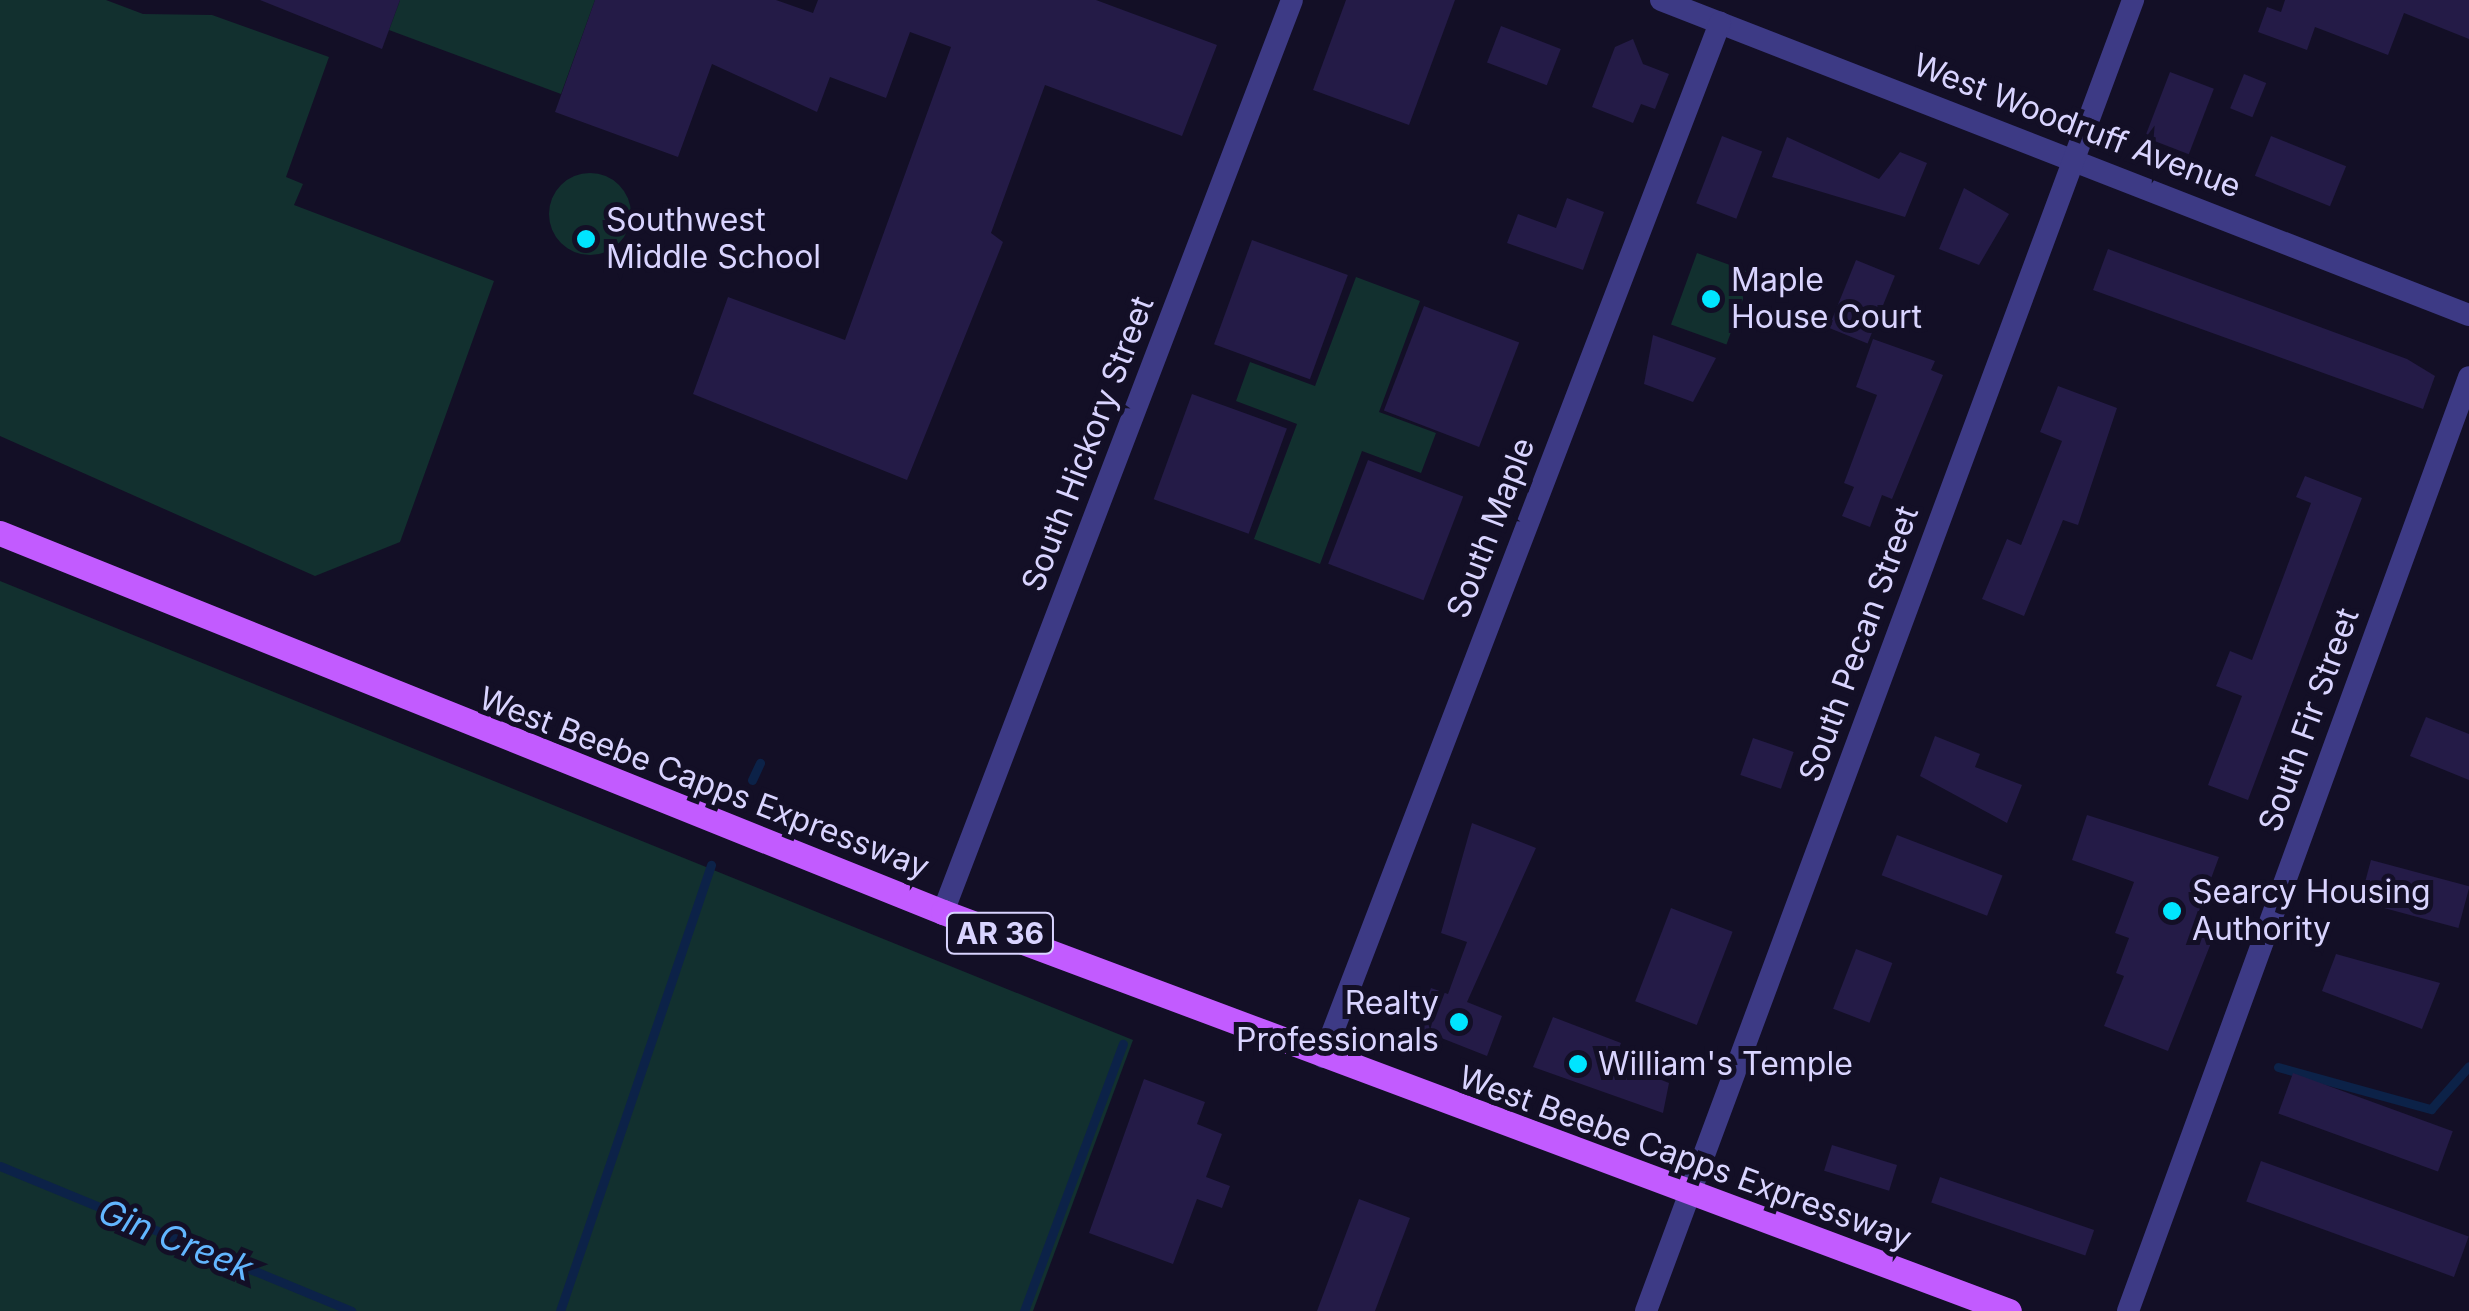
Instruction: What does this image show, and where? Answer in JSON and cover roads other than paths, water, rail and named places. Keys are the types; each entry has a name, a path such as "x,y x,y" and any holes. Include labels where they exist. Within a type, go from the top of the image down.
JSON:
{"main road":[{"name":"West Beebe Capps Expressway","path":"0,534 944,912 1688,1196 2009,1311"}],"street":[{"name":"South Hickory Street","path":"944,912 1292,0"},
{"name":"South Pecan Street","path":"1646,1311 2134,0"},
{"name":"West Woodruff Avenue","path":"1675,2 1720,23 2075,158 2469,315"},
{"name":"South Maple","path":"1323,1057 1720,23"},
{"name":"South Fir Street","path":"2128,1311 2469,377"}],"waterway":[{"path":"752,780 760,763"},
{"path":"560,1311 711,865"},
{"path":"1024,1311 1123,1044"},
{"path":"2278,1067 2431,1109 2469,1066"},
{"name":"Gin Creek","path":"0,1166 351,1311"}],"place":[{"name":"Southwest Middle School","path":"586,239"},
{"name":"Maple House Court","path":"1711,299"},
{"name":"Searcy Housing Authority","path":"2172,911"},
{"name":"Realty Professionals","path":"1459,1022"},
{"name":"William's Temple","path":"1578,1064"}]}
